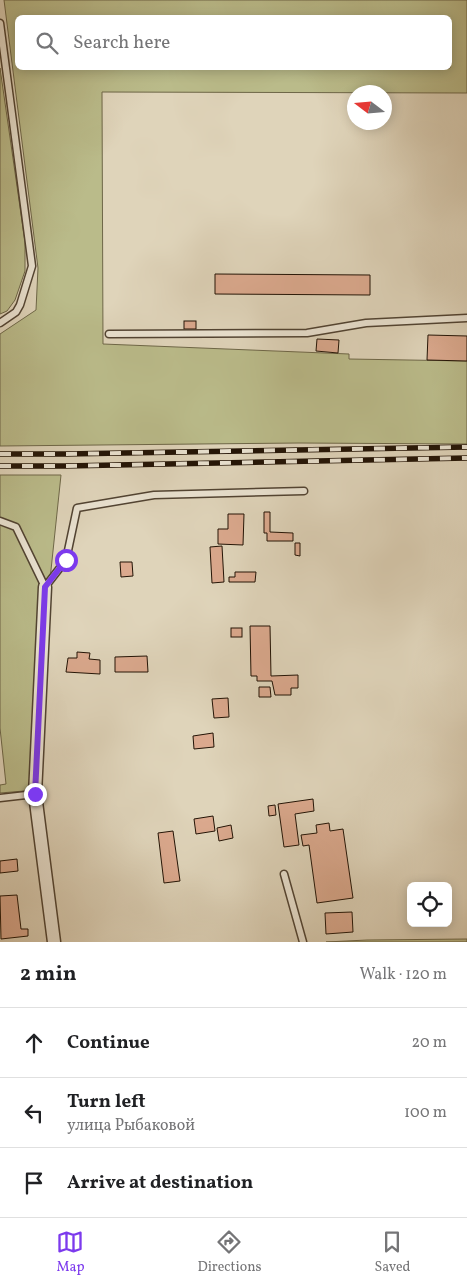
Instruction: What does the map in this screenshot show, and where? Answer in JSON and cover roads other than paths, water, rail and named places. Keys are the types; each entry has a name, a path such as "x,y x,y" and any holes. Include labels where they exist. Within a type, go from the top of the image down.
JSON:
{"street":[{"path":"45,587 35,794 54,942"}],"lane":[{"path":"0,23 32,266 20,305 16,312 0,323"},
{"path":"109,334 307,333 366,323 467,318"},
{"path":"0,521 16,527 45,587 66,560 76,508 154,495 304,491"},
{"path":"0,798 35,794"},
{"path":"284,874 303,942"}],"railway":[{"path":"0,454 467,447"},
{"path":"0,466 467,458"}]}
